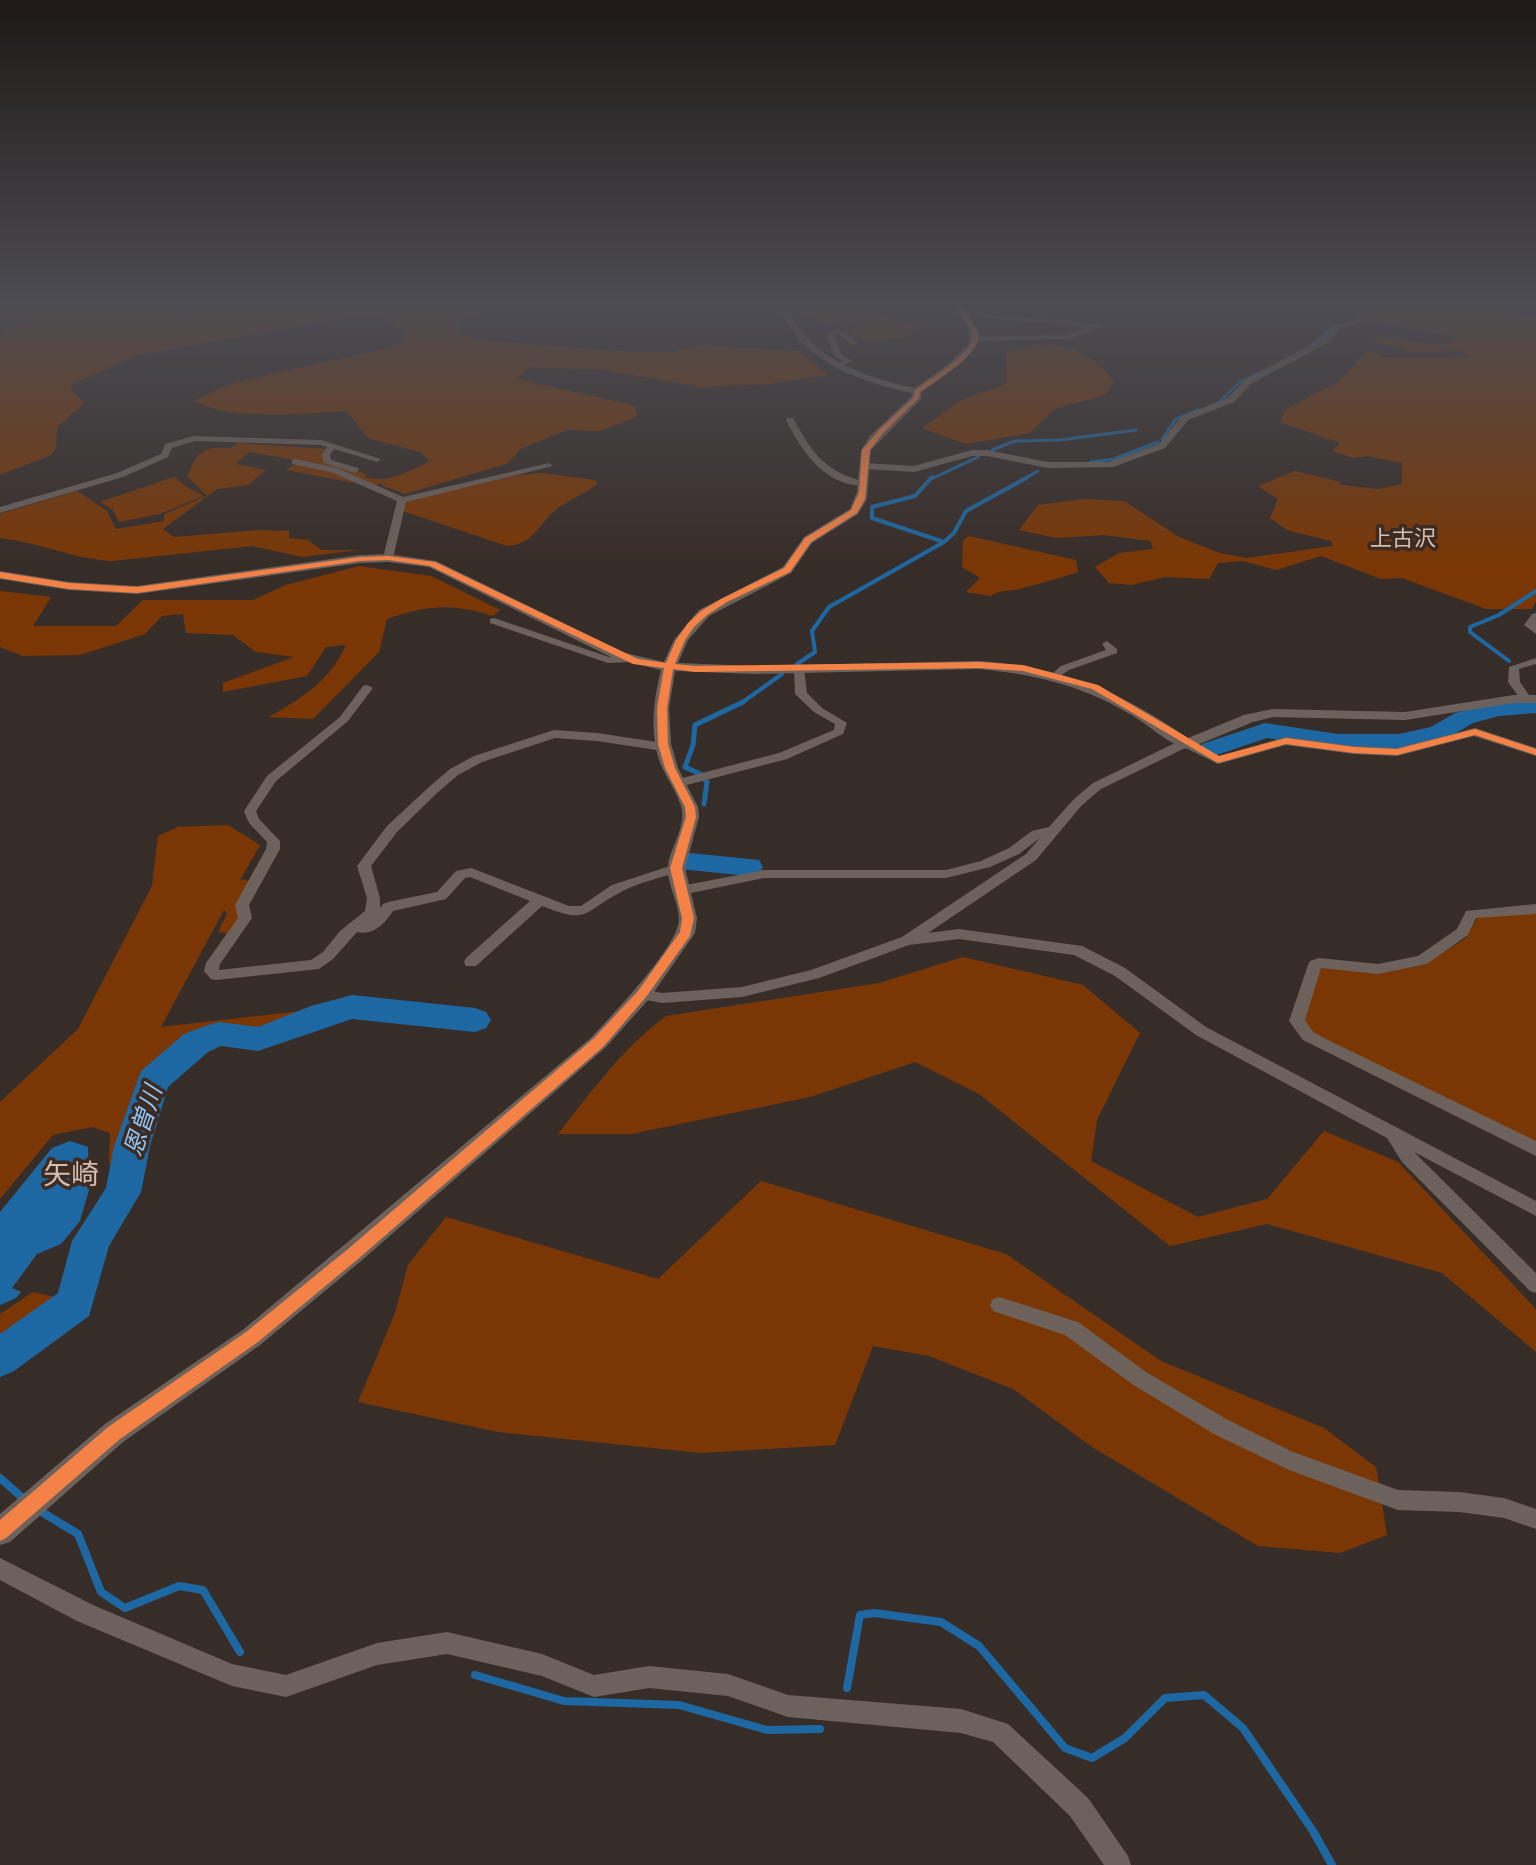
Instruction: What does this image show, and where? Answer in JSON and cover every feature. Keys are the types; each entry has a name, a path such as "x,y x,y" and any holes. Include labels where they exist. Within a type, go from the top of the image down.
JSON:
{"street":[{"path":"6,1526 114,1433 252,1337 408,1210 599,1042 642,994 686,933 688,918 676,868 691,817 690,807 663,747 668,668 683,635 703,614 728,598 787,570 796,562 807,540 852,514 861,502 867,446 917,397 917,391"},
{"path":"864,466 914,469 972,453 1048,465 1104,465 1162,446 1185,418 1231,400 1239,391"},
{"path":"790,420 814,462 844,480 862,484"},
{"path":"0,510 120,475 165,455 168,446 176,441 194,438 315,443 377,459"},
{"path":"332,446 326,455 327,461 355,470"},
{"path":"295,462 334,470 357,484 402,500 549,466"},
{"path":"388,558 402,500"},
{"path":"0,575 81,588 137,590 314,565 388,558 432,564 630,659 668,668 979,665 1023,668 1095,687 1218,760 1286,741 1397,752 1475,732 1536,752"},
{"path":"1536,616 1529,625 1536,631"},
{"path":"494,621 608,660 630,659"},
{"path":"1057,675 1065,668 1113,651 1107,644"},
{"path":"1531,699 1514,682 1514,667 1536,661"},
{"path":"679,783 783,756 839,732 841,723 818,710 801,694 799,669"},
{"path":"362,693 344,719 271,779 250,811 253,820 274,841 273,849 242,905 245,918 213,963 211,971 216,975 314,965 333,953 343,936 371,911 374,902 364,866 392,829 454,772 478,759 554,734 663,747"},
{"path":"907,940 1031,857 1078,802 1097,786 1249,718 1299,711 1405,716 1531,699"},
{"path":"1501,748 1536,762"},
{"path":"681,890 764,874 946,874 985,864 1014,851 1037,834 1056,830"},
{"path":"355,927 364,929 377,923 388,907 441,896 461,874 471,872 568,911 584,910 617,888 676,868"},
{"path":"471,962 540,900"},
{"path":"1536,909 1471,914 1463,932 1422,960 1378,969 1319,963 1315,965 1297,1021 1308,1036 1536,1149"},
{"path":"642,994 662,998 742,992 814,974 907,940 959,934 1077,950 1120,972 1201,1031 1536,1209"},
{"path":"1391,1130 1408,1157 1536,1285"},
{"path":"999,1305 1071,1328 1139,1378 1221,1427 1289,1460 1398,1500 1459,1502 1504,1508 1536,1519"},
{"path":"0,1569 85,1613 232,1675 286,1686 377,1654 447,1643 542,1665 594,1686 649,1677 728,1685 788,1706 961,1721 1000,1732 1079,1807 1119,1865"}],"shaded area":[{"path":"0,391 72,391 85,403 57,427 56,448 51,455 0,475"},
{"path":"215,391 571,391 633,405 638,416 601,431 567,430 520,449 509,463 405,494 381,485 383,483 372,486 286,470 301,461 249,452 236,464 266,470 248,485 217,489 163,529 174,537 259,530 289,531 289,538 308,540 321,550 359,550 302,557 252,546 112,561 0,538 0,514 77,491 107,511 116,529 164,521 164,514 207,496 187,476 199,455 207,449 231,448 237,443 326,449 326,461 367,474 364,477 373,479 406,473 430,461 420,452 368,438 346,411 247,414 194,401"},
{"path":"986,391 1107,391 1104,396 1055,408 1030,433 965,444 922,428 960,401"},
{"path":"1321,391 1536,391 1536,601 1532,609 1486,609 1402,578 1381,579 1321,556 1276,570 1243,561 1218,563 1209,579 1165,577 1132,585 1109,583 1095,567 1119,553 1153,549 1151,541 1104,535 1056,538 1019,530 1038,505 1084,499 1124,501 1179,537 1220,553 1246,558 1333,546 1331,541 1287,530 1270,518 1278,499 1258,486 1295,471 1341,482 1341,485 1379,489 1402,484 1402,463 1368,456 1353,458 1332,451 1340,443 1280,422 1286,409"},
{"path":"542,473 595,480 598,484 558,508 534,534 516,545 507,546 403,511 406,502 438,490 490,479"},
{"path":"174,477 204,496 159,514 119,522 113,510 100,502"},
{"path":"969,536 1076,560 1078,572 990,596 966,592 980,578 962,567 963,540"},
{"path":"359,566 431,576 500,610 493,616 440,607 387,619 379,652 313,719 269,717 323,679 346,645 326,647 307,676 223,692 223,683 294,657 256,652 233,635 186,633 183,614 162,616 145,634 80,655 23,656 0,647 0,591 51,597 33,626 116,626 143,600 253,600 286,585"},
{"path":"228,825 260,845 239,882 243,879 250,882 236,908 241,918 231,934 218,932 227,914 224,910 161,1027 327,1008 333,1017 176,1057 147,1094 128,1138 109,1165 110,1133 92,1127 53,1135 0,1199 0,1102 78,1029 152,886 158,836 178,827"},
{"path":"1536,913 1536,1142 1315,1037 1303,1018 1319,967 1386,972 1424,965 1466,938 1479,915"},
{"path":"963,957 1083,985 1140,1033 1097,1120 1091,1161 1198,1217 1267,1199 1324,1131 1398,1162 1536,1309 1536,1352 1442,1273 1267,1224 1170,1246 979,1094 915,1062 810,1097 631,1134 558,1134 622,1056 666,1016 879,983"},
{"path":"761,1181 1006,1254 1161,1361 1324,1428 1376,1467 1387,1535 1340,1553 1258,1546 1092,1447 1013,1389 929,1356 873,1346 835,1445 701,1453 498,1432 358,1402 395,1313 408,1265 446,1217 658,1279"},
{"path":"33,1292 55,1297 0,1345 0,1314"}],"water":[{"path":"70,1141 88,1147 89,1190 80,1221 61,1244 37,1254 12,1288 21,1292 16,1298 0,1305 0,1212 52,1148"}],"waterway":[{"path":"1218,403 1231,391"},
{"path":"1162,439 1176,419 1198,410"},
{"path":"992,450 1015,441 1060,440 1136,430"},
{"path":"1091,462 1114,459 1158,442"},
{"path":"931,479 978,457"},
{"path":"1024,479 1038,471"},
{"path":"932,477 915,496 872,507 872,518 944,542"},
{"path":"944,542 954,533 966,511 1028,477"},
{"path":"797,664 815,652 812,631 829,607 944,542"},
{"path":"1509,661 1470,632 1470,627 1499,615 1536,591"},
{"path":"742,702 782,674"},
{"path":"704,804 707,782 700,774 685,767 693,745 695,725 742,702"},
{"name":"恩曽川","path":"1211,749 1265,730 1338,742 1399,742 1440,732 1464,718 1498,709 1536,706"},
{"name":"恩曽川","path":"690,862 749,867"},
{"name":"恩曽川","path":"0,1358 75,1303 91,1241 123,1192 132,1146 153,1080 196,1043 219,1034 258,1039 289,1030 322,1014 352,1007 475,1020"},
{"path":"0,1478 25,1500"},
{"path":"40,1511 78,1534 101,1592 125,1608 179,1586 203,1590 240,1652"},
{"path":"847,1688 860,1615 874,1613 941,1622 979,1646 1065,1748 1092,1758 1125,1738 1165,1698 1204,1695 1243,1728 1313,1831 1332,1865"},
{"path":"475,1675 564,1701 679,1705 767,1730 820,1729"}],"cycle path":[{"path":"0,1532 114,1433 252,1337 353,1254 599,1042 642,994 686,933 688,918 676,868 691,817 690,807 667,760 663,744 664,690 673,656 691,625 704,613 787,570 808,540 854,512 861,499 866,450 917,397 917,391"},
{"path":"0,575 69,586 137,590 360,559 388,558 432,564 636,662 695,669 979,665 1023,668 1095,687 1218,760 1286,741 1397,752 1475,732 1536,752"}],"district":[{"name":"上古沢","path":"1403,539"},
{"name":"矢崎","path":"71,1176"}]}
